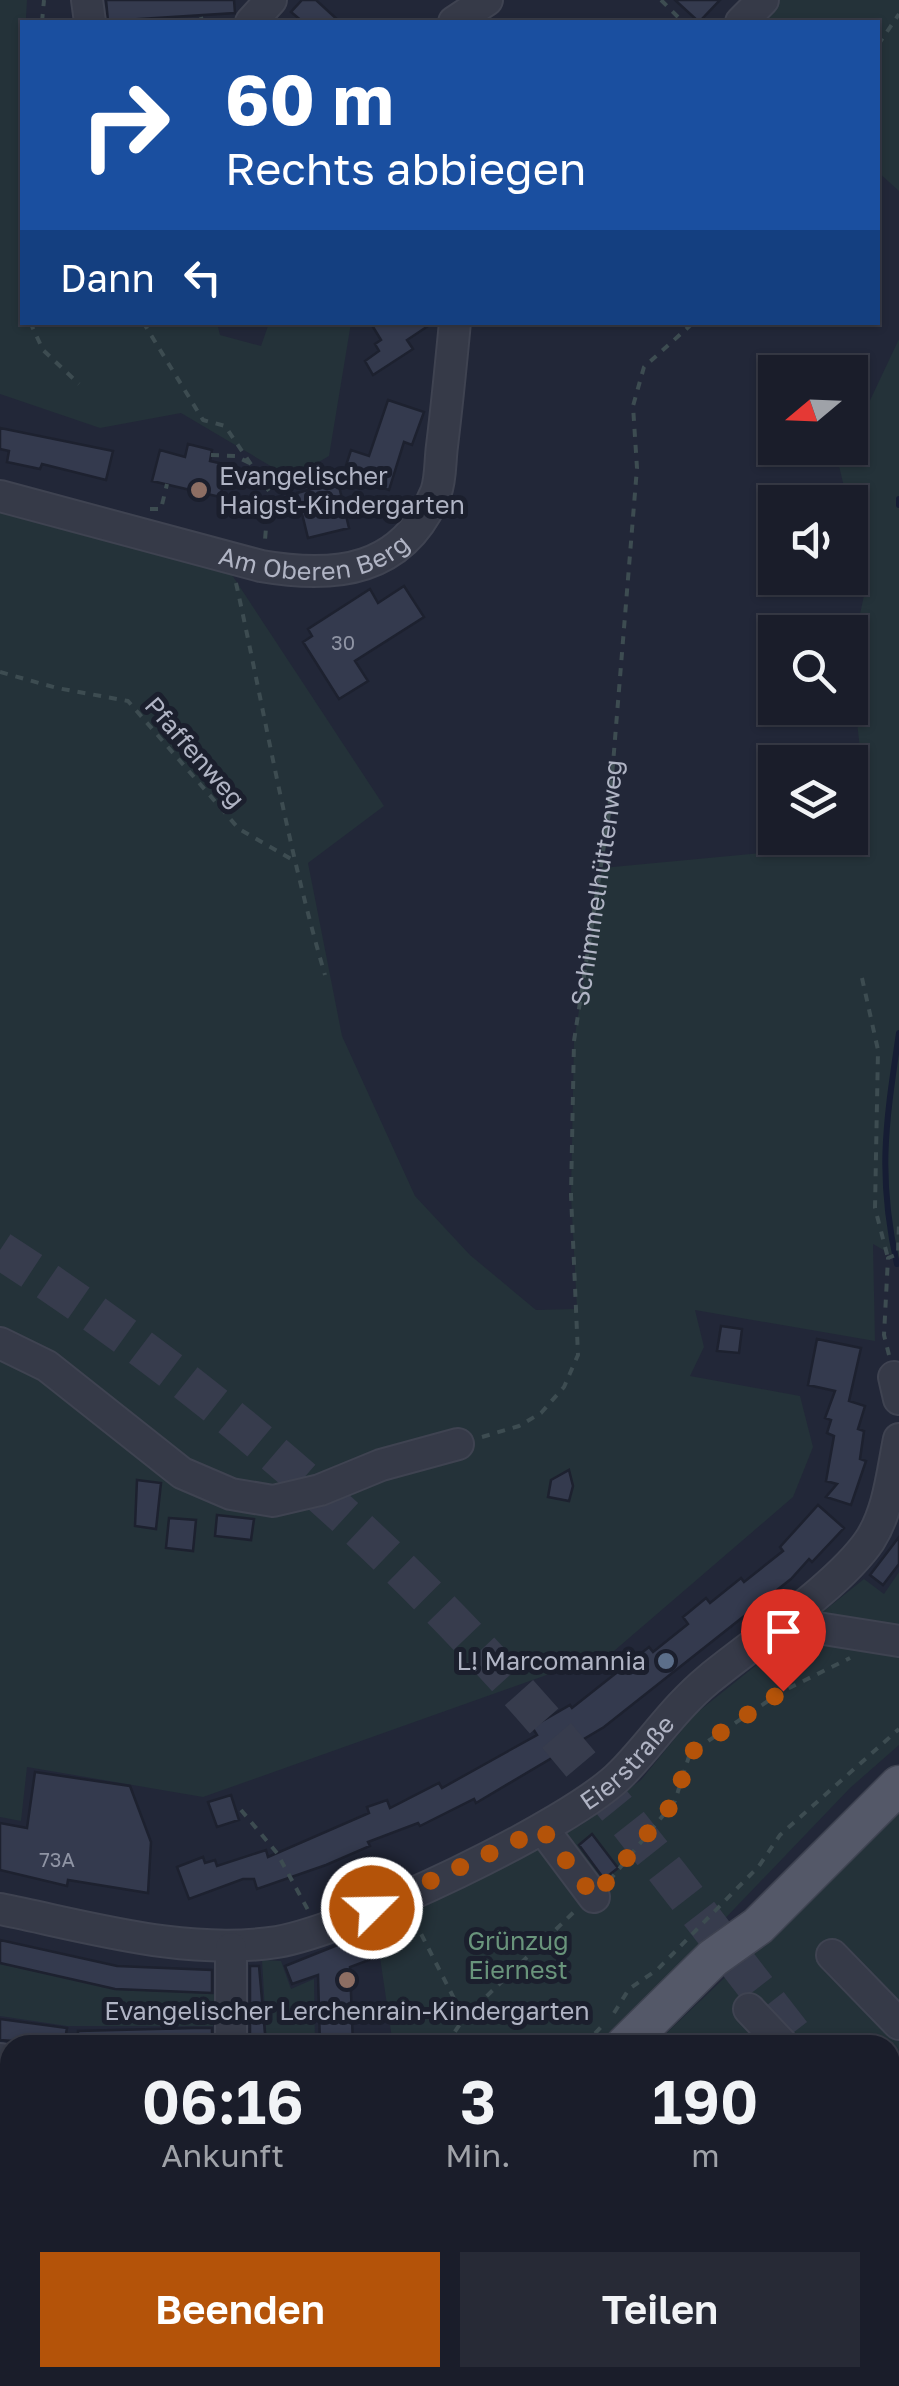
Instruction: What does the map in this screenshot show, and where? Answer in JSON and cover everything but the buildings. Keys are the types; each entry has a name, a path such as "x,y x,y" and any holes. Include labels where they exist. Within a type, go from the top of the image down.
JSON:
{"main road":[{"path":"636,2035 713,1958 768,1917 897,1781"}],"street":[{"path":"253,20 272,0"},
{"path":"457,20 487,0"},
{"path":"744,20 762,0"},
{"name":"Am Oberen Berg","path":"0,496 247,563 304,574 348,572 379,559 410,535 437,490 455,325"},
{"path":"0,1343 48,1366 182,1473 231,1494 273,1501 288,1498 458,1444"},
{"name":"Eierstraße","path":"0,1910 138,1937 231,1948 318,1930 400,1897 542,1829 622,1774 684,1699 780,1622 869,1542 885,1510 899,1439"},
{"path":"780,1622 885,1638"},
{"path":"542,1829 594,1897"},
{"path":"231,1948 232,2035"},
{"path":"832,1956 899,2024"},
{"path":"749,2008 774,2035"}],"path":[{"path":"661,0 681,20"},
{"path":"880,42 899,14"},
{"path":"31,325 43,350 79,384"},
{"path":"146,325 203,420 225,426 254,465"},
{"name":"Schimmelhüttenweg","path":"500,1432 531,1420 554,1400 578,1354 571,1195 574,1041 609,813 637,468 633,406 644,368 691,325"},
{"path":"211,455 235,456 254,465"},
{"name":"Pfaffenweg","path":"254,465 269,491 247,563 291,859"},
{"path":"147,509 161,509 167,484"},
{"name":"Pfaffenweg","path":"0,672 57,688 128,701 239,828 291,859"},
{"path":"291,859 325,975"},
{"path":"862,978 878,1050 875,1208 889,1257 884,1335 896,1388"},
{"path":"889,1257 898,1254 899,1223"},
{"path":"453,2035 464,2018 555,1926 594,1897 675,1801 690,1753 783,1691 844,1664 885,1638"},
{"path":"594,2035 611,2018 628,1989 658,1970 758,1866 780,1835 899,1728"},
{"path":"242,1810 277,1853 318,1930"},
{"path":"400,1897 464,2018"}],"green space":[{"path":"0,0 27,0 26,20 20,20 20,325 218,325 220,335 261,346 268,325 351,325 329,456 291,478 181,413 100,428 0,394"},
{"path":"778,0 899,0 899,191 880,174 880,20 759,20"},
{"path":"899,339 899,1259 873,1244 875,1341 695,1310 704,1347 690,1376 800,1396 813,1447 793,1497 614,1651 203,1797 27,1767 21,1821 0,1817 0,505 232,575 384,806 308,863 342,1036 415,1196 470,1255 536,1310 577,1309 571,1195 574,1041 602,868 758,853 868,855 868,745 860,745 857,725 868,725 868,615 860,615 864,595 868,595 868,485 844,485 839,466 868,465 868,405"},
{"name":"Grünzug Eiernest","path":"899,1572 899,1745 850,1788 614,2035 392,2035 374,1917 472,1878 581,1825 641,1780 694,1715 864,1579 884,1594"},
{"path":"899,1811 899,2035 664,2035"},
{"path":"262,1960 281,1961 291,1989 314,1979 315,2035 266,2035"},
{"path":"0,1964 121,1990 216,1994 213,2026 67,2026 0,2016"}],"waterway":[{"path":"899,499 899,505"},
{"path":"897,1264 885,1175 899,1033"}],"tunnel":[{"path":"0,1250 152,1356 225,1413 365,1535 431,1600 589,1774 793,2035"}],"place":[{"name":"Evangelischer Haigst-Kindergarten","path":"199,490"},
{"name":"L! Marcomannia","path":"666,1661"},
{"name":"Evangelischer Lerchenrain-Kindergarten","path":"347,1980"}],"route":[{"path":"372,1908 542,1829 594,1897 675,1801 690,1753 783,1691"}]}
